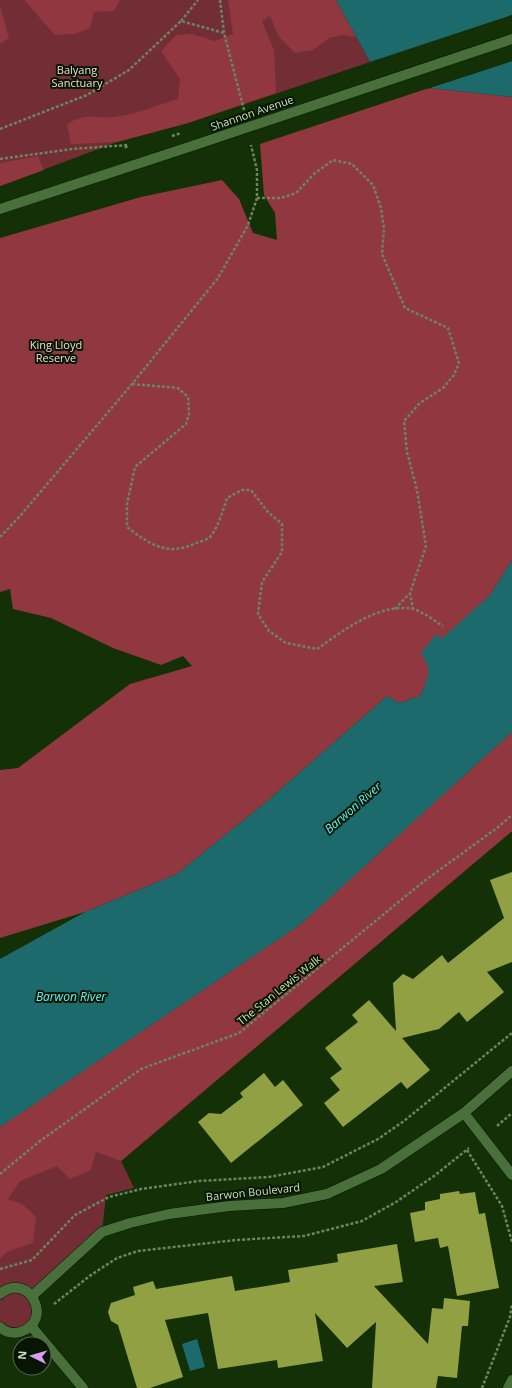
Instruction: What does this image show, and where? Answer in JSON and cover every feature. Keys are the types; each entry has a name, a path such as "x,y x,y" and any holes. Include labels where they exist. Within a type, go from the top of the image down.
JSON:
{"street":[{"name":"Shannon Avenue","path":"0,209 512,39"},
{"name":"Barwon Boulevard","path":"32,1296 102,1232 130,1223 169,1214 229,1206 283,1203 327,1194 381,1169 464,1113 512,1071"},
{"path":"464,1113 512,1175"},
{"path":"0,1294 11,1288 19,1288 26,1291 32,1296 35,1302 37,1315 31,1326 17,1332 10,1332 0,1327"},
{"path":"31,1326 83,1388"},
{"path":"508,1388 512,1380"}],"path":[{"path":"0,129 87,95 129,70 180,21 198,0"},
{"path":"220,0 224,33 244,112"},
{"path":"180,21 224,33"},
{"path":"0,537 20,516 132,384 218,278 248,225 257,198 257,170 250,141"},
{"path":"0,158 72,149 128,145 122,150"},
{"path":"257,198 281,198 296,193 314,174 333,160 352,164 373,185 381,208 384,229 382,254 405,308 448,328 459,363 454,375 443,388 420,403 404,422 407,452 417,490 426,546 410,593 394,609"},
{"path":"132,384 178,388 188,397 189,414 186,424 135,467 126,504 127,527 147,542 170,550 187,548 210,537 223,512 227,498 242,490 251,490 268,512 282,524 282,552 262,582 258,614 269,630 286,643 317,649 337,635 380,611 394,609 408,608 443,626"},
{"path":"410,593 413,610"},
{"name":"The Stan Lewis Walk","path":"0,1174 40,1141 140,1069 239,1033 423,882 497,828 512,815"},
{"path":"0,1269 32,1260 75,1215 109,1197 155,1187 199,1180 269,1177 323,1167 378,1139 404,1121 512,1033"},
{"path":"37,1315 48,1310 91,1275 117,1258 138,1251 236,1240 304,1236 362,1221 396,1202 434,1176 512,1113"},
{"path":"467,1150 502,1206 512,1242"},
{"path":"482,1388 510,1317 512,1304"}],"green space":[{"name":"Balyang Sanctuary","path":"0,0 336,0 370,62 188,123 117,142 0,186"},
{"path":"24,0 120,0 114,11 94,12 90,28 74,34 55,35"},
{"path":"228,0 336,0 356,37 343,35 329,38 313,50 295,53 279,37 270,16 262,21 274,50 276,93 188,123 117,142 71,144 67,124 74,120 85,117 123,116 178,99 180,79 161,51 176,35 192,34 215,41 233,34"},
{"path":"0,6 9,38 0,44"},
{"name":"King Lloyd Reserve","path":"429,88 512,97 512,560 490,595 441,640 436,634 428,664 430,674 420,696 399,703 387,696 266,802 177,874 85,912 0,938 0,770 18,768 130,684 192,666 183,656 161,665 113,648 51,618 13,609 10,589 0,592 0,238 141,197 222,180 239,199 253,233 277,240 275,213 264,195 260,144"},
{"path":"38,156 44,170 0,186 0,163"},
{"path":"512,732 512,831 121,1161 134,1188 106,1195 102,1232 32,1296 37,1308 24,1330 0,1327 0,1127 301,924"},
{"path":"512,732 512,831 121,1161 96,1152 91,1170 70,1179 57,1166 20,1181 8,1199 22,1204 36,1217 33,1243 7,1252 0,1259 0,1127 301,924"}],"water":[{"path":"336,0 512,0 512,15 370,62"},
{"path":"512,61 512,97 429,88"},
{"name":"Barwon River","path":"512,560 512,732 301,924 0,1127 0,959 85,912 177,874 266,802 387,696 399,703 420,696 428,674 427,665 421,653 436,634 441,639 490,595"},
{"path":"197,1339 205,1367 190,1371 182,1344"}],"pier":[{"path":"512,15 512,18 370,64 368,63"},
{"path":"512,59 512,61 427,89 429,86"}],"building":[{"path":"512,872 512,962 487,972 504,992 467,1022 459,1012 439,1029 402,1038 430,1070 407,1089 401,1082 343,1127 324,1103 340,1090 330,1078 342,1069 325,1048 358,1022 352,1015 369,1000 396,1031 393,983 403,974 413,979 442,955 448,963 504,918 490,880"},
{"path":"264,1073 275,1087 283,1080 303,1105 231,1163 198,1122 209,1113 221,1114 243,1097 240,1093"},
{"path":"459,1191 460,1194 475,1192 479,1214 485,1213 499,1288 457,1296 448,1246 440,1248 438,1238 415,1242 410,1213 425,1210 425,1202 440,1199 440,1194"},
{"path":"397,1244 403,1282 374,1286 428,1344 432,1308 443,1309 444,1298 470,1301 468,1326 462,1326 457,1378 438,1376 436,1388 372,1388 376,1322 347,1348 315,1313 323,1361 278,1368 277,1360 218,1369 208,1313 165,1320 183,1377 150,1388 137,1388 118,1325 111,1321 108,1312 111,1303 135,1295 133,1287 153,1281 156,1289 232,1276 235,1291 290,1282 288,1270 338,1262 337,1254"}]}
